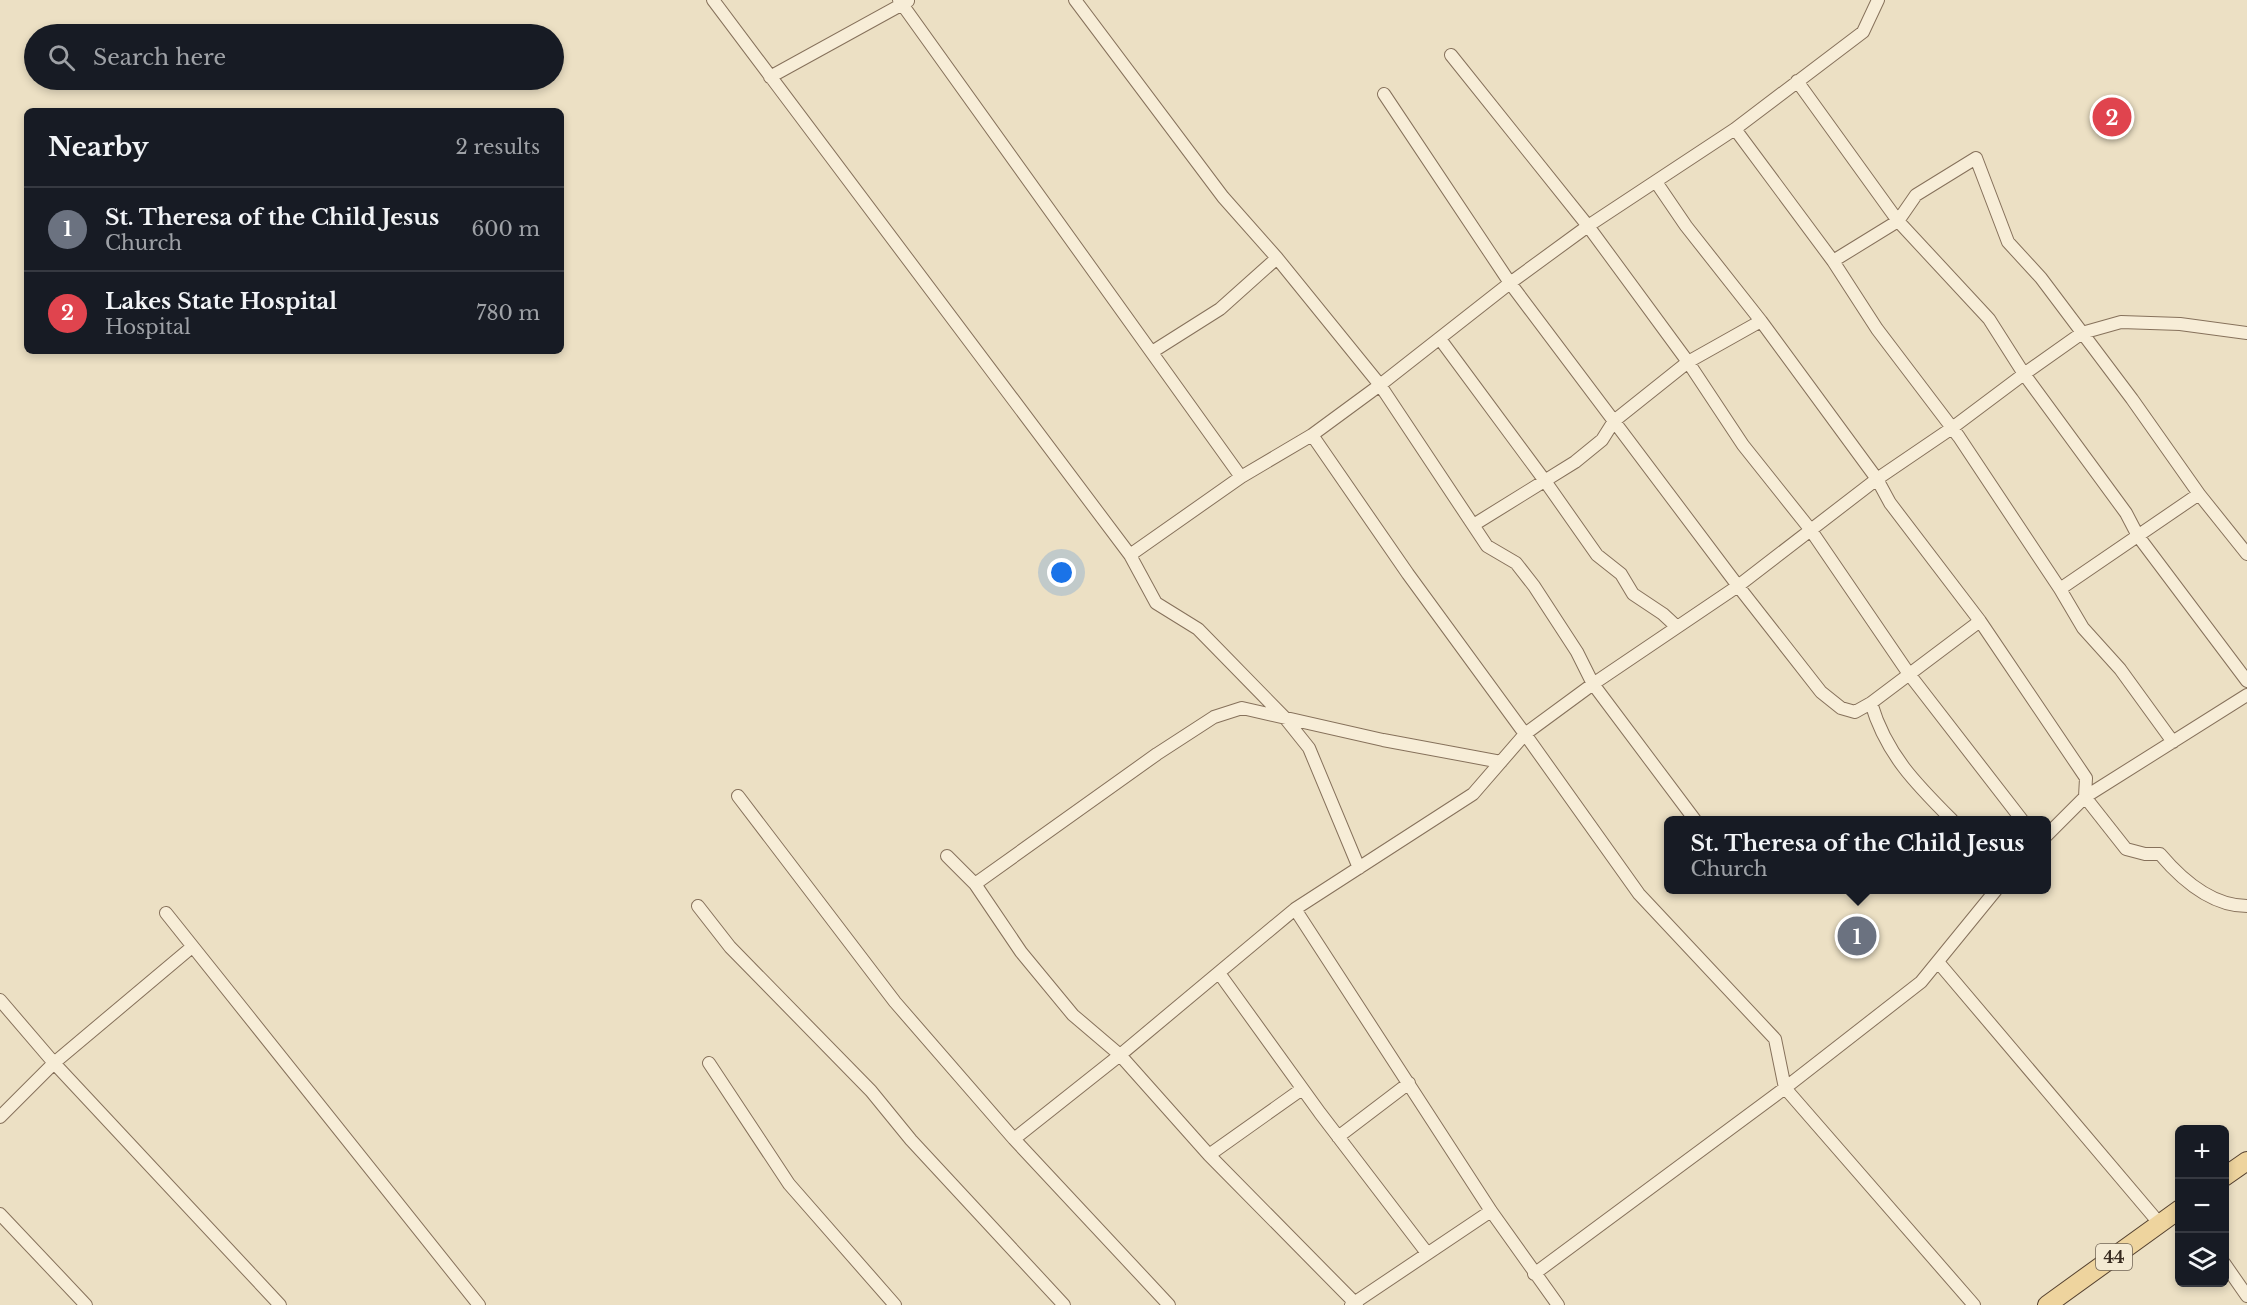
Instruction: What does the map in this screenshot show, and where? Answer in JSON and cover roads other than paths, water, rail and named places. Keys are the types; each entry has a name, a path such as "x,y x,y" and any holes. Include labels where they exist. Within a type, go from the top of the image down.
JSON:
{"main road":[{"path":"2229,1174 2247,1161"},
{"name":"44","path":"2048,1305 2175,1213"}],"street":[{"path":"713,0 1130,555 1156,603 1198,629 1285,718 1309,748 1359,868"},
{"path":"1075,0 1223,197 1277,258 1380,385 1475,524 1487,546 1516,563 1534,586 1577,652 1593,684 1692,816"},
{"path":"1130,555 1241,477 1312,435 1588,226 1735,129 1863,32 1878,0"},
{"path":"770,77 903,1 1241,477"},
{"path":"1451,55 1588,226 1688,362 1743,445 1810,529 1909,674 2019,816"},
{"path":"1797,81 1898,221 1989,319 2024,374 2126,513 2138,536 2247,681"},
{"path":"1384,94 1510,283 1738,586 1821,692 1841,708 1855,712 1871,703 1980,621"},
{"path":"1735,129 1833,261 1877,329 1952,428 2060,589 2083,628 2120,669 2174,742"},
{"path":"1833,261 1898,221 1916,195 1976,158 2008,242 2041,278 2132,399 2199,494 2247,554"},
{"path":"1656,182 1686,226 1761,321 1877,478 1890,502 1980,621 2086,778 2085,797 2126,849 2145,854 2160,854 2177,874 2210,898 2247,906"},
{"path":"1152,352 1220,309 1277,258"},
{"path":"1475,524 1575,462 1602,440 1614,421 1688,362 1761,321"},
{"path":"1014,1139 1120,1055 1294,909 1473,794 1525,734 1593,684 1738,586 1877,478 1952,428 2082,333 2121,322 2180,324 2247,333"},
{"path":"1440,339 1597,555 1621,574 1633,594 1663,614 1677,627"},
{"path":"1312,435 1408,574 1639,894 1775,1039 1785,1088 1974,1305"},
{"path":"2060,589 2199,494"},
{"path":"2051,831 2085,797 2247,695"},
{"path":"1871,703 1878,726 1891,750 1907,773 1948,816"},
{"path":"975,884 1157,754 1214,717 1242,708 1383,740 1501,762"},
{"path":"738,796 895,1002 1014,1139 1169,1305"},
{"path":"947,856 975,884 1021,952 1073,1016 1120,1055 1209,1155 1354,1304 1491,1211"},
{"path":"1534,1274 1785,1088 1921,982 1993,894"},
{"path":"698,906 730,947 872,1091 911,1140 1064,1305"},
{"path":"1294,909 1491,1211 1558,1305"},
{"path":"166,914 479,1305"},
{"path":"0,1117 54,1064 192,947"},
{"path":"1938,962 2160,1224"},
{"path":"1219,973 1302,1089 1427,1253"},
{"path":"0,1000 54,1064 280,1305"},
{"path":"709,1063 789,1184 895,1305"},
{"path":"1338,1137 1409,1083"},
{"path":"1209,1155 1302,1089"},
{"path":"0,1214 86,1305"},
{"path":"2229,1270 2247,1296"}],"place":[{"name":"Lakes State Hospital","path":"2112,117"},
{"name":"St. Theresa of the Child Jesus","path":"1857,936"}]}
